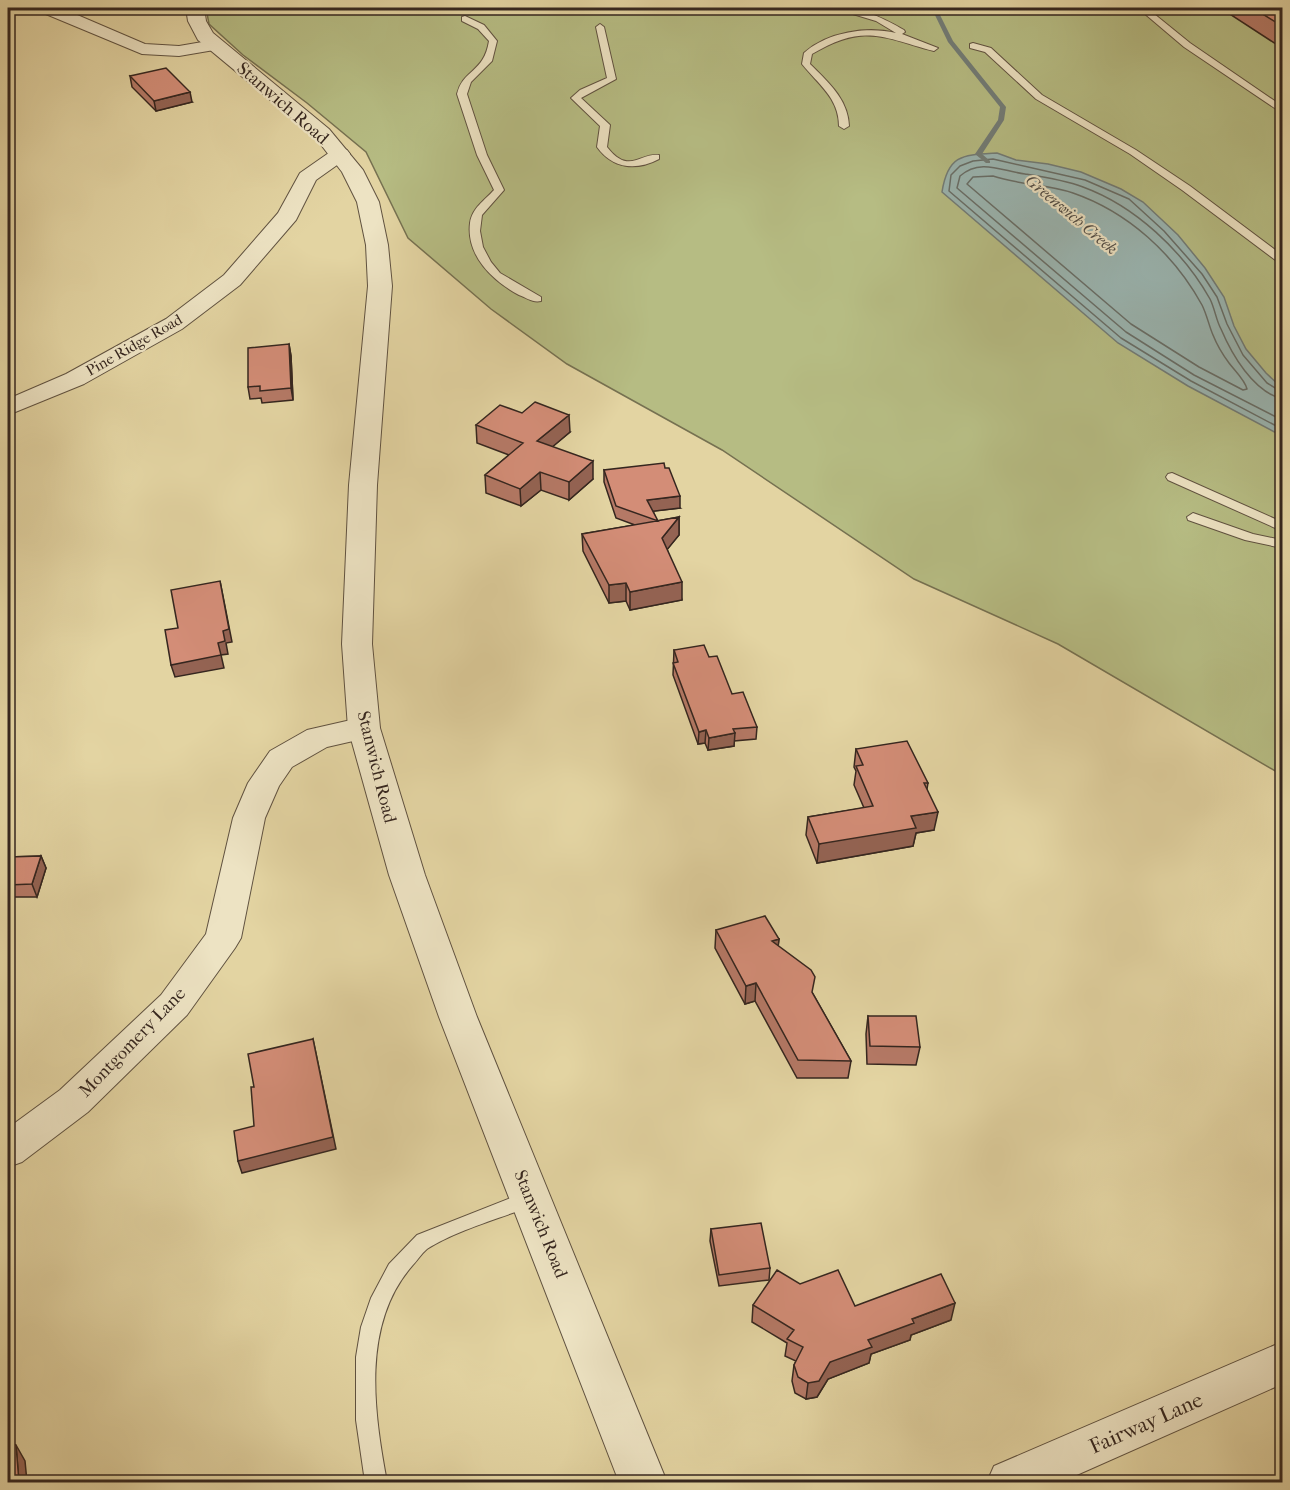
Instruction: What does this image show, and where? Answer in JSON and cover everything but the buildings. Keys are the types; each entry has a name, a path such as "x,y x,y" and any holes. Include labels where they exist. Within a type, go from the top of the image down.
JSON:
{"street":[{"path":"47,8 142,50 179,51 214,45"},
{"name":"Stanwich Road","path":"195,8 195,15 201,30 214,45 307,119 340,154 360,183 368,202 375,232 380,272 363,485 357,644 357,677 364,728 381,794 411,886 467,1040 643,1482"},
{"name":"Pine Ridge Road","path":"8,408 75,379 174,324 232,279 288,215 307,177 340,154"},
{"name":"Montgomery Lane","path":"8,1150 74,1101 174,1005 223,938 249,818 264,783 281,759 318,738 364,728"},
{"name":"Fairway Lane","path":"1010,1482 1282,1363"}],"lane":[{"path":"837,8 879,19 908,37 934,48 883,32 867,32 832,40 808,52 806,64 838,99 843,109 844,126"},
{"path":"1144,9 1173,8"},
{"path":"1144,9 1187,45 1282,110"},
{"path":"465,19 481,27 493,40 493,51 486,66 466,81 462,87 462,94 482,155 499,190 478,212 474,226 476,240 482,256 495,275 537,299"},
{"path":"600,27 612,79 576,98 605,125 602,147 612,160 630,165 656,156"},
{"path":"973,46 988,50 1039,97 1133,152 1186,188 1282,260"},
{"path":"1172,477 1282,527"},
{"path":"1193,517 1250,537 1282,544"},
{"path":"376,1482 367,1436 365,1350 373,1314 394,1274 418,1244 531,1198"}],"green space":[{"path":"206,8 1282,8 1282,775 1058,644 914,579 722,450 567,364 491,309 408,238 366,152 307,103 243,55 209,24"}],"water":[{"path":"997,153 1016,160 1048,164 1081,172 1121,189 1143,202 1178,235 1205,268 1224,297 1234,326 1246,349 1282,388 1282,436 1188,386 1118,343 942,192 948,170 953,163 966,156"}],"waterway":[{"name":"Greenwich Creek","path":"928,8 935,10 950,41 1003,107 1001,120 978,154 988,162"}]}
